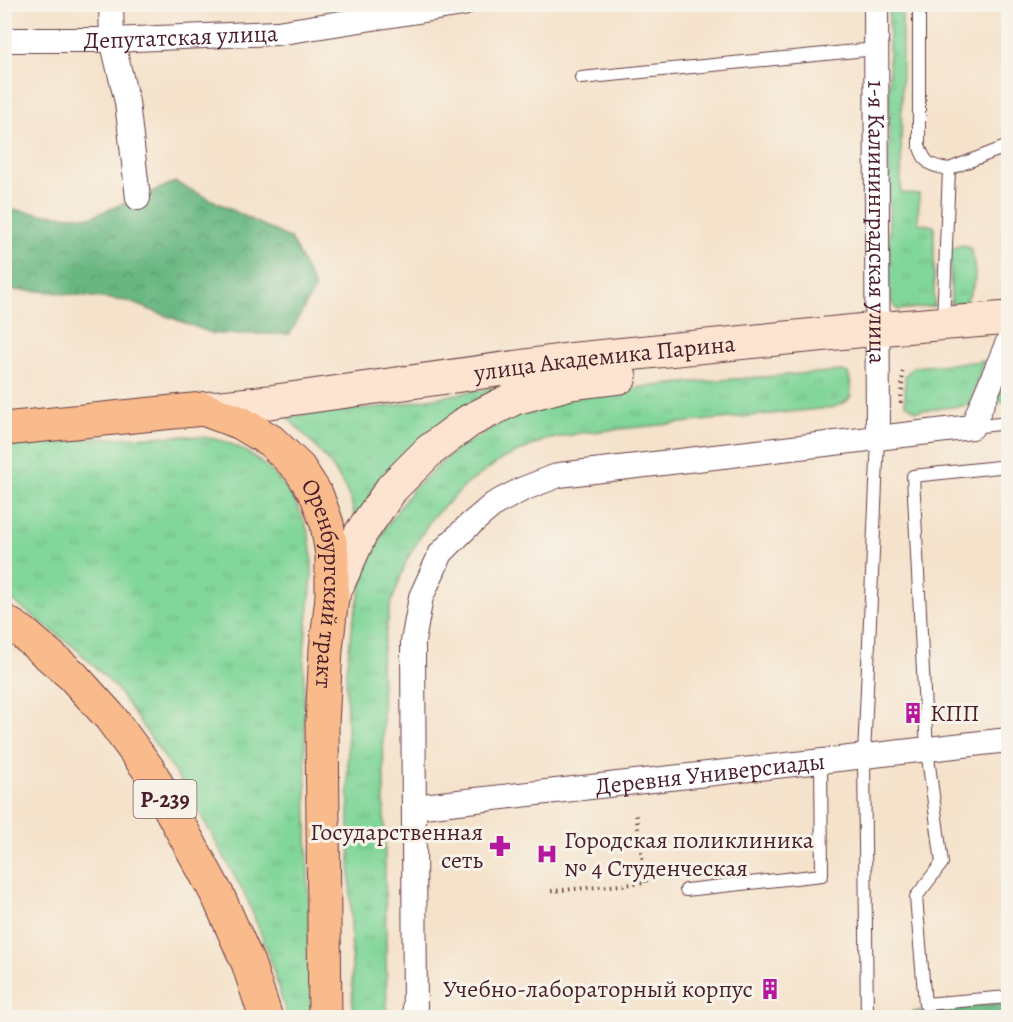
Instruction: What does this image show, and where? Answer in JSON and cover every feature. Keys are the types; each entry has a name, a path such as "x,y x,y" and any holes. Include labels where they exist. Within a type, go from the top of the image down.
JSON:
{"main road":[{"name":"улица Академика Парина","path":"332,597 361,533 392,488 429,451 445,439 469,422 514,398 570,383 877,340 943,324 1008,318"},
{"name":"улица Академика Парина","path":"203,409 567,360 877,340 1008,341"},
{"name":"Оренбургский тракт","path":"4,429 203,409 241,423 271,441 299,468 316,496 327,524 332,554 332,597 326,649 322,723 325,1017"},
{"name":"Р-239","path":"4,621 23,633 72,675 111,717 148,770 218,896 248,963 267,1017"}],"street":[{"path":"111,4 112,40 127,102 138,198"},
{"name":"Депутатская улица","path":"4,40 112,40 278,33 463,4"},
{"name":"1-я Калининградская улица","path":"876,4 878,438"},
{"path":"415,1017 413,642 421,597 441,553 494,504 523,489 559,476 972,427 1008,341"},
{"name":"Деревня Универсиады","path":"414,807 1008,741"}],"lane":[{"path":"919,4 919,145 923,158 933,167 949,169 1008,146"},
{"path":"581,78 876,49"},
{"path":"943,324 949,169"},
{"path":"972,427 1008,423"},
{"path":"867,1017 864,757 878,438"},
{"path":"1008,466 914,476 927,750 942,863 916,897 925,1004 1008,997"},
{"path":"686,890 822,875 821,762"}],"path":[{"path":"551,891 646,883 636,814"}],"green space":[{"path":"889,5 902,5 901,193 919,194 918,223 934,226 934,306 898,310 891,302 889,287"},
{"path":"175,182 291,239 315,288 290,334 214,334 127,301 42,291 5,290 4,208 41,214 91,217"},
{"path":"963,245 971,249 975,270 974,282 965,303 951,304 950,249"},
{"path":"984,361 969,405 916,411 905,403 905,376 913,367"},
{"path":"1008,369 1008,401 996,402"},
{"path":"842,371 848,373 850,398 843,404 829,408 581,433 545,440 502,459 466,485 431,519 407,559 390,607 381,661 387,1017 353,1018 346,670 353,621 366,569 385,528 413,489 456,450 519,412 579,394 683,383"},
{"path":"518,383 356,522 351,502 338,476 323,455 286,416 391,406"},
{"path":"178,436 223,441 250,454 263,464 274,474 293,499 306,526 310,541 312,574 305,641 304,687 311,1017 287,1017 267,949 247,899 191,797 116,688 74,647 5,595 5,447 84,439"},
{"path":"1008,1002 1008,1017 913,1017 913,1012"}],"place":[{"name":"КПП","path":"913,713"},
{"name":"Государственная сеть","path":"500,846"},
{"name":"Городская поликлиника № 4 Студенческая","path":"547,854"},
{"name":"Учебно-лабораторный корпус","path":"770,989"}]}
